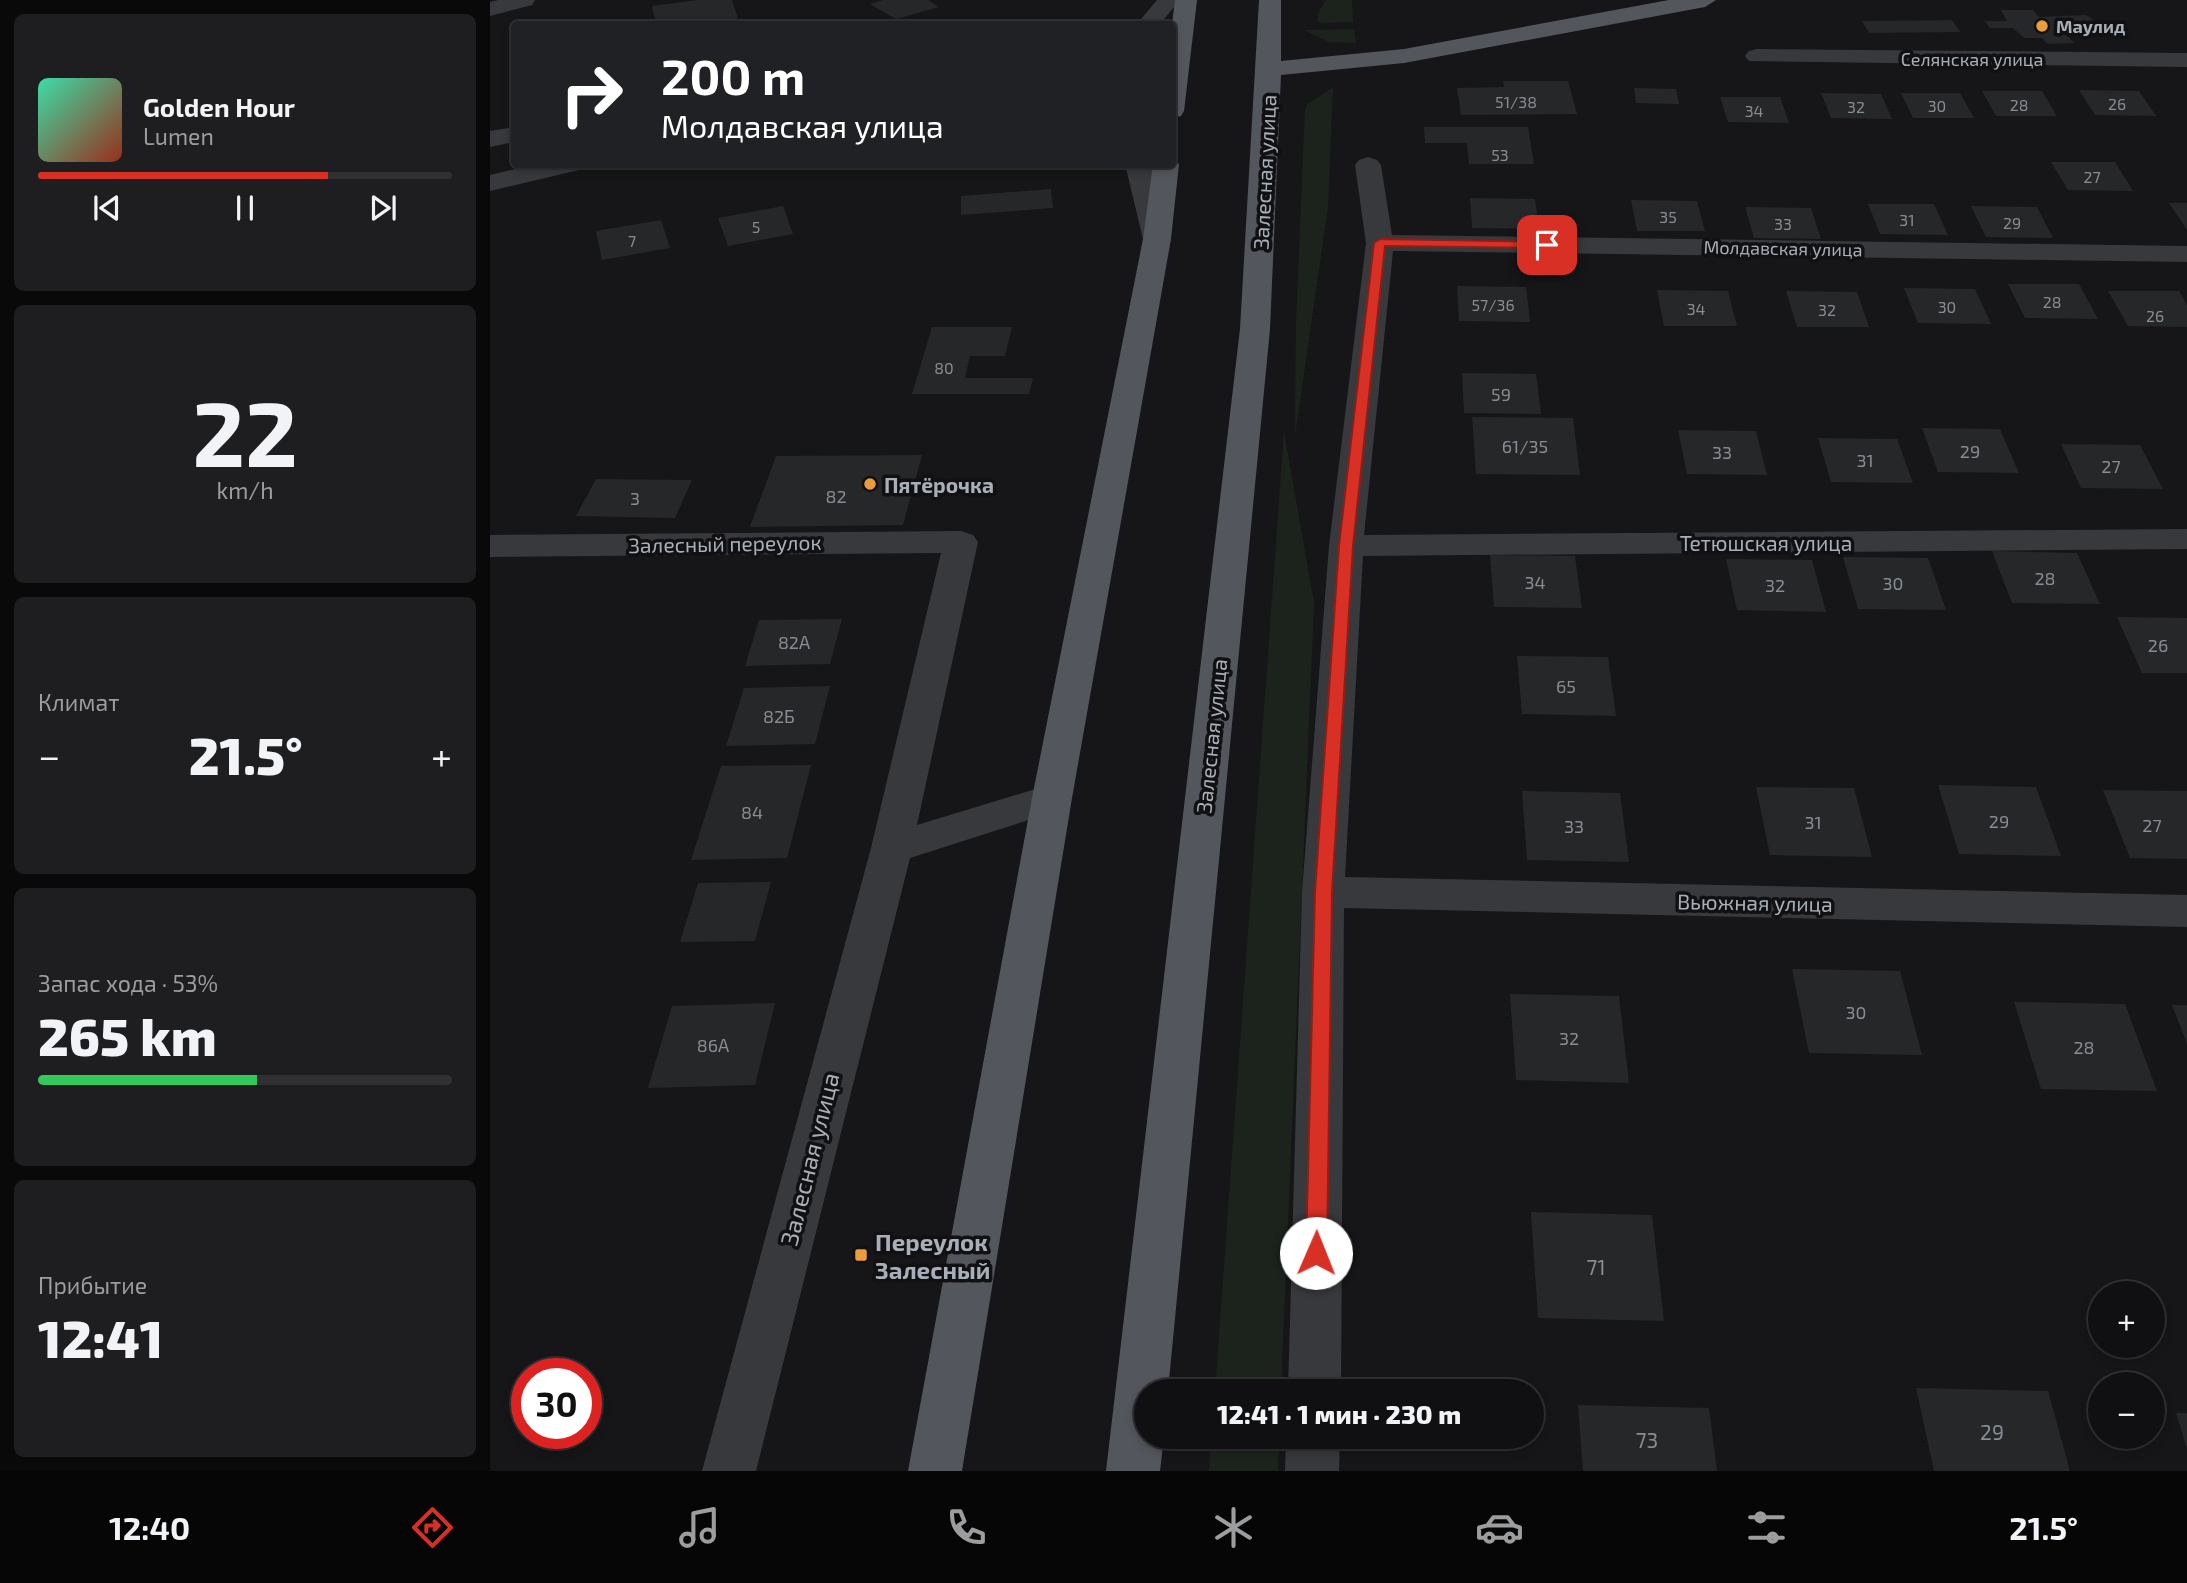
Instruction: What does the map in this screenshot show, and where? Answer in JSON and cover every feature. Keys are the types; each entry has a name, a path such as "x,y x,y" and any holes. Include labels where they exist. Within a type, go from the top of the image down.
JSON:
{"main road":[{"path":"1176,79 1186,0"},
{"name":"Залесная улица","path":"1133,1471 1255,329 1269,69 1270,0"},
{"path":"1269,69 1404,56 1705,0"},
{"path":"935,1471 1052,798 1157,239 1166,168"}],"street":[{"path":"490,9 524,0"},
{"path":"1151,21 1169,0"},
{"name":"Селянская улица","path":"1757,57 2187,60"},
{"path":"490,139 511,136"},
{"path":"490,156 511,151"},
{"path":"1314,1379 1323,892 1346,546 1380,243 1368,165"},
{"path":"490,183 556,168"},
{"path":"1139,168 1157,239"},
{"name":"Молдавская улица","path":"1380,243 2187,254"},
{"name":"Тетюшская улица","path":"1346,546 2187,539"},
{"name":"Залесный переулок","path":"490,545 961,542"},
{"name":"Залесная улица","path":"729,1471 892,848 961,542"},
{"path":"892,848 1052,798"},
{"name":"Вьюжная улица","path":"1323,892 2187,911"},
{"path":"1312,1471 1313,1449"}],"shaded area":[{"path":"1326,0 1352,0 1353,22 1318,23 1318,13"},
{"path":"1354,29 1356,43 1329,42 1304,30"},
{"path":"1333,87 1328,207 1295,436 1296,321 1305,110 1308,104"},
{"path":"1284,431 1314,603 1282,1379 1216,1379"},
{"path":"1210,1449 1279,1449 1278,1471 1209,1471"}],"building":[{"path":"697,0 732,0 738,19 655,21 652,6"},
{"path":"883,0 928,0 939,7 896,19 870,4"},
{"name":"Маулид","path":"2001,10 2033,10 2039,17 2086,15 2101,25 2095,25 2098,29 2062,30 2074,43 2048,44 2042,38 2024,38 2013,28 1990,28 1985,21 2007,21"},
{"path":"1952,20 1960,32 1869,33 1862,21"},
{"path":"1503,81 1568,81 1577,114 1461,115 1457,88 1504,87"},
{"path":"1634,88 1676,89 1679,104 1636,103"},
{"path":"2079,90 2139,91 2156,116 2095,115"},
{"path":"1982,91 2042,91 2057,116 1996,116"},
{"path":"1821,93 1881,94 1892,119 1831,118"},
{"path":"1901,93 1960,93 1974,118 1913,118"},
{"path":"1720,97 1780,97 1789,123 1728,122"},
{"path":"1424,127 1528,127 1534,164 1469,164 1467,143 1425,143"},
{"path":"2051,162 2115,162 2133,191 2068,190"},
{"path":"1051,189 1053,208 961,215 961,196"},
{"path":"1470,198 1535,199 1539,229 1472,228"},
{"path":"1631,200 1697,201 1705,231 1637,231"},
{"path":"2169,203 2187,203 2187,230"},
{"path":"1868,204 1934,204 1948,235 1880,234"},
{"path":"783,206 793,234 728,246 718,218"},
{"path":"1971,206 2037,207 2053,238 1986,237"},
{"path":"1745,207 1811,208 1821,239 1754,238"},
{"path":"661,220 670,248 602,260 596,231"},
{"path":"2008,284 2079,284 2098,319 2025,318"},
{"path":"1457,286 1526,287 1530,322 1459,321"},
{"path":"1904,288 1975,289 1991,324 1918,323"},
{"path":"1657,290 1728,291 1737,326 1664,326"},
{"path":"1786,291 1857,292 1869,327 1797,327"},
{"path":"2108,291 2179,291 2187,305 2187,327 2128,326"},
{"path":"932,327 1012,327 1005,356 970,356 965,378 1033,378 1029,394 912,394"},
{"path":"1462,373 1536,374 1541,414 1464,413"},
{"path":"1472,417 1573,418 1580,475 1476,474"},
{"path":"1922,428 2000,429 2019,473 1938,472"},
{"path":"1678,430 1756,431 1767,475 1687,474"},
{"path":"1818,438 1897,439 1913,483 1831,482"},
{"path":"2061,444 2140,445 2163,489 2081,488"},
{"path":"922,455 903,525 750,527 776,456"},
{"path":"596,479 692,480 675,518 576,516"},
{"path":"1992,551 2077,553 2100,604 2012,603"},
{"path":"1490,555 1575,556 1582,608 1494,607"},
{"path":"1843,557 1928,558 1946,610 1858,609"},
{"path":"1726,559 1812,560 1826,612 1737,610"},
{"path":"2117,617 2187,618 2187,673 2142,673"},
{"path":"842,619 830,664 745,666 759,620"},
{"path":"1517,656 1608,657 1616,716 1522,714"},
{"path":"830,686 815,744 726,746 744,688"},
{"path":"811,765 787,858 691,860 721,766"},
{"path":"1938,785 2036,787 2061,856 1959,854"},
{"path":"1756,787 1854,788 1872,857 1770,855"},
{"path":"2103,790 2187,791 2187,859 2130,858"},
{"path":"1522,791 1620,793 1629,862 1527,860"},
{"path":"771,882 755,941 680,942 698,883"},
{"path":"1792,969 1900,971 1922,1055 1809,1053"},
{"path":"1510,994 1619,996 1629,1083 1516,1080"},
{"path":"2014,1002 2125,1004 2157,1091 2041,1089"},
{"path":"775,1003 755,1085 648,1088 672,1006"},
{"path":"2172,1005 2187,1005 2187,1044"},
{"path":"1531,1212 1652,1215 1664,1321 1538,1318"},
{"path":"1916,1388 2048,1391 2070,1471 1934,1471"},
{"path":"1578,1405 1709,1408 1717,1471 1583,1471"},
{"path":"2176,1413 2187,1413 2187,1446 2186,1446"}],"place":[{"name":"Маулид","path":"2042,26"},
{"name":"Пятёрочка","path":"870,484"},
{"name":"Переулок Залесный","path":"861,1255"}],"route":[{"path":"1316,1253 1323,892 1346,546 1380,243 1547,245"}]}
